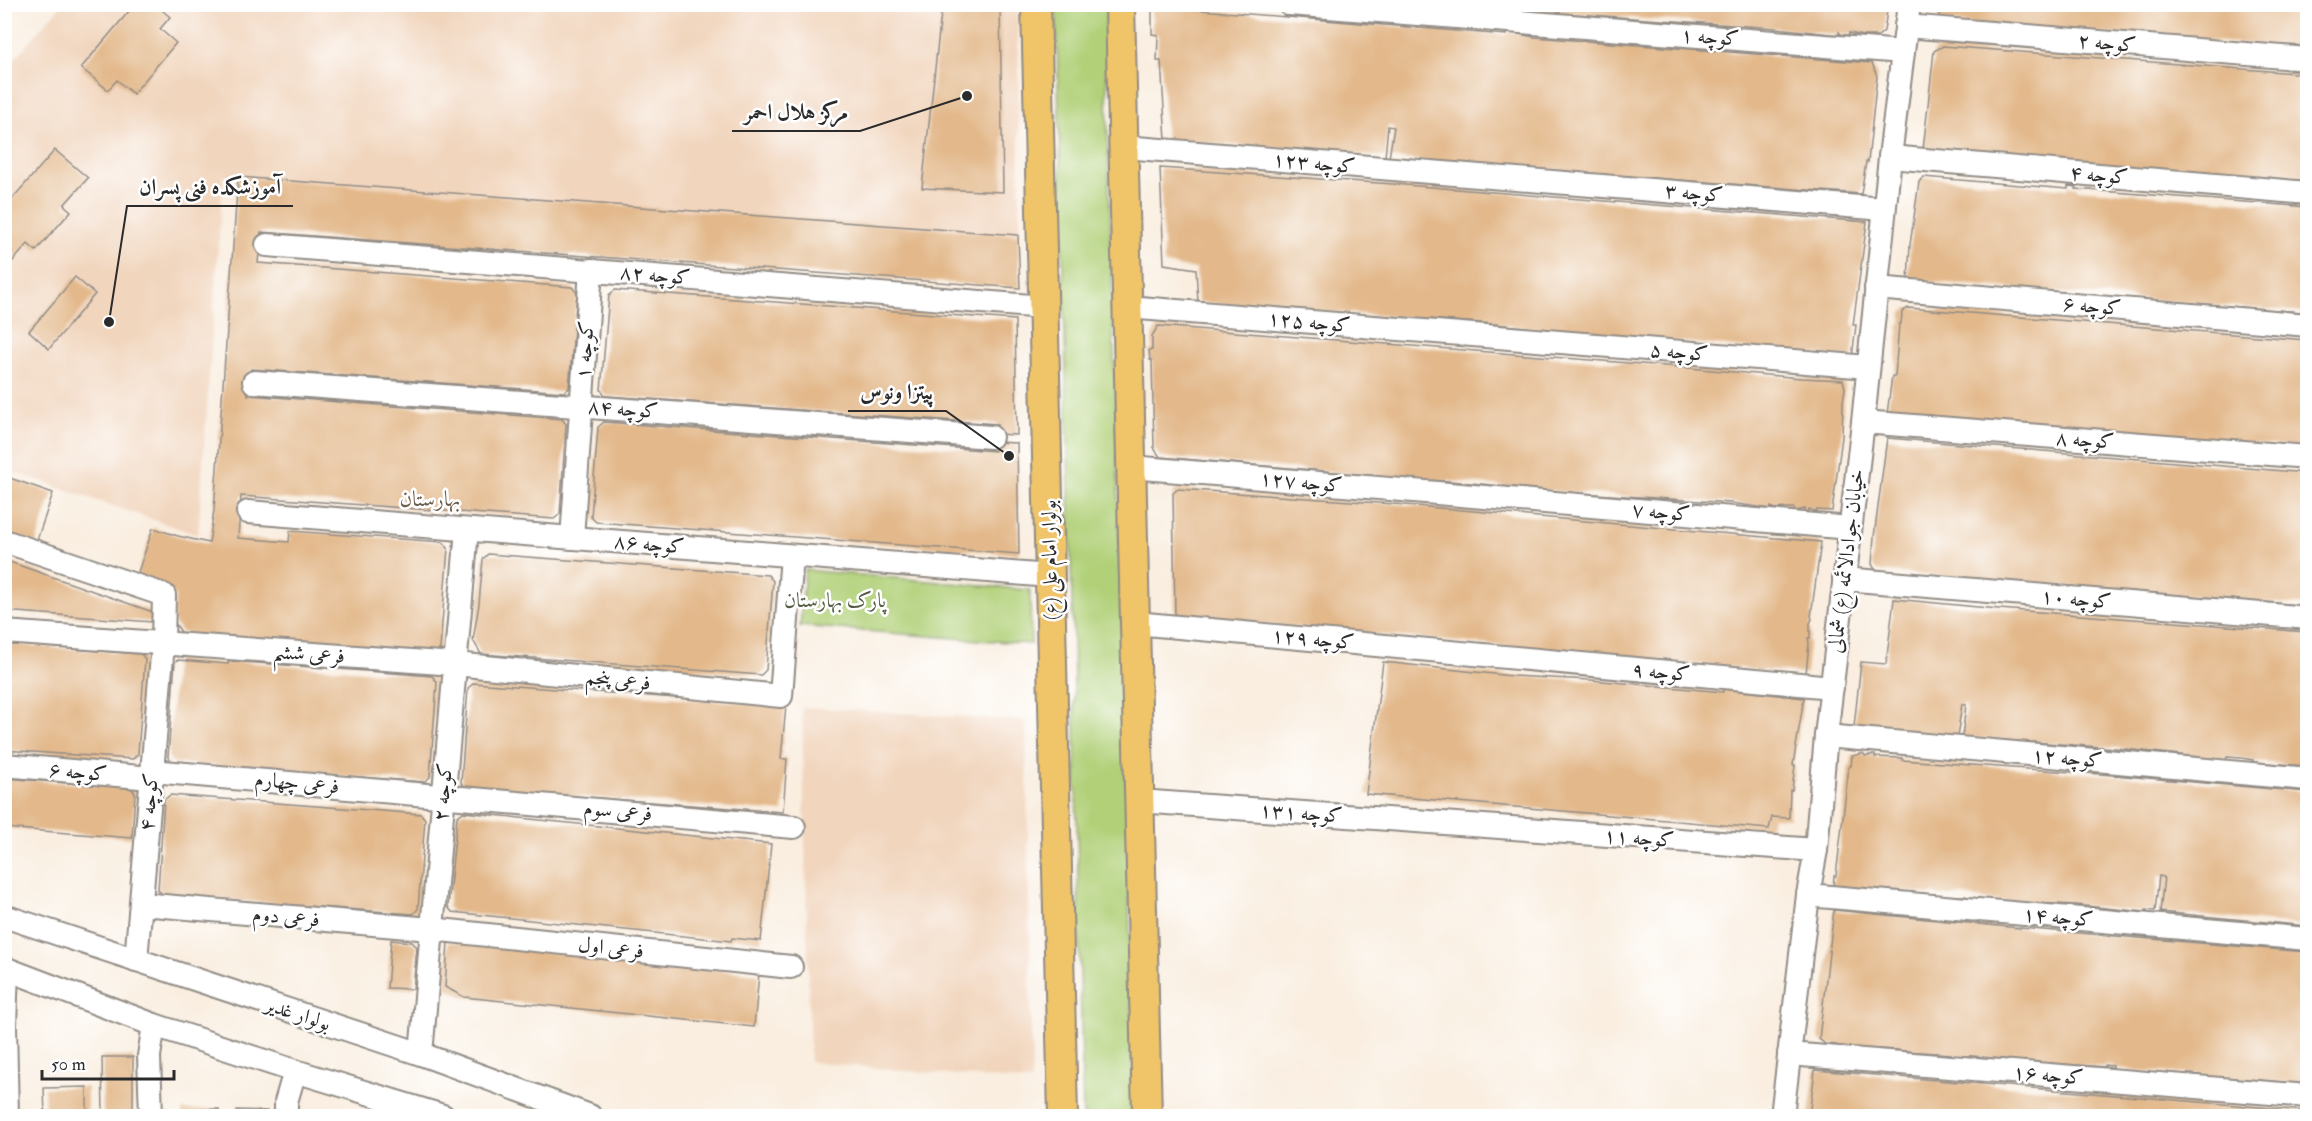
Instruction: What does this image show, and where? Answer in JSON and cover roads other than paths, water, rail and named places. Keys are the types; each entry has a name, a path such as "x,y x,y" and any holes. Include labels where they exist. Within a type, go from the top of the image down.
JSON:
{"main road":[{"name":"بولوار امام علی (ع)","path":"1036,4 1063,1116"},
{"path":"1120,4 1147,1116"}],"street":[{"name":"کوچه ۱","path":"1289,4 1903,52"},
{"name":"خیابان جوادالائمه (ع) شمالی","path":"1782,1116 1808,895 1816,850 1826,736 1863,423 1884,209 1908,16"},
{"name":"کوچه ۲","path":"1908,16 2307,59"},
{"name":"کوچه ۱۲۳","path":"1124,147 1504,178"},
{"name":"کوچه ۴","path":"1890,157 2307,193"},
{"name":"کوچه ۳","path":"1504,178 1884,209"},
{"name":"کوچه ۸۲","path":"267,245 1044,307"},
{"name":"کوچه ۱","path":"572,538 591,270"},
{"name":"کوچه ۶","path":"1876,288 2307,325"},
{"name":"کوچه ۱۲۵","path":"1127,307 1490,336"},
{"name":"کوچه ۵","path":"1490,336 1868,367"},
{"name":"کوچه ۸۴","path":"254,382 992,437"},
{"name":"کوچه ۸","path":"1863,423 2307,457"},
{"name":"کوچه ۱۲۷","path":"1131,467 1471,496"},
{"name":"کوچه ۷","path":"1471,496 1850,528"},
{"name":"کوچه ۸۶","path":"248,512 1050,576"},
{"name":"کوچه ۲","path":"421,1054 467,530"},
{"name":"کوچه ۴","path":"4,541 164,595 163,644 136,960"},
{"name":"فرعی پنجم","path":"455,664 782,696 792,556"},
{"name":"کوچه ۱۰","path":"1844,579 2307,618"},
{"name":"کوچه ۱۲۹","path":"1135,623 1491,656"},
{"path":"4,632 163,644"},
{"name":"فرعی ششم","path":"163,644 455,664"},
{"name":"کوچه ۹","path":"1491,656 1832,687"},
{"name":"کوچه ۱۲","path":"1826,736 2307,779"},
{"name":"کوچه ۶","path":"4,765 152,774"},
{"name":"فرعی چهارم","path":"152,774 443,796"},
{"name":"فرعی سوم","path":"443,796 794,827"},
{"name":"کوچه ۱۳۱","path":"1139,801 1463,825"},
{"name":"کوچه ۱۱","path":"1463,825 1816,850"},
{"name":"کوچه ۱۴","path":"1808,895 2307,939"},
{"name":"فرعی دوم","path":"141,904 431,929"},
{"name":"بولوار غدیر","path":"4,916 421,1054 590,1116"},
{"name":"فرعی اول","path":"431,929 791,967"},
{"path":"7,1116 6,969 154,1024 295,1071 444,1116"},
{"path":"151,1116 149,1056 154,1024"},
{"name":"کوچه ۱۶","path":"1789,1053 2307,1096"},
{"path":"286,1116 286,1102 295,1071"}],"place":[{"name":"مرکز هلال احمر","path":"967,96"},
{"name":"آموزشکده فنی پسران","path":"109,322"},
{"name":"پیتزا ونوس","path":"1009,456"}],"district":[{"name":"بهارستان","path":"430,499"}],"park label":[{"name":"پارک بهارستان","path":"835,600"}]}
